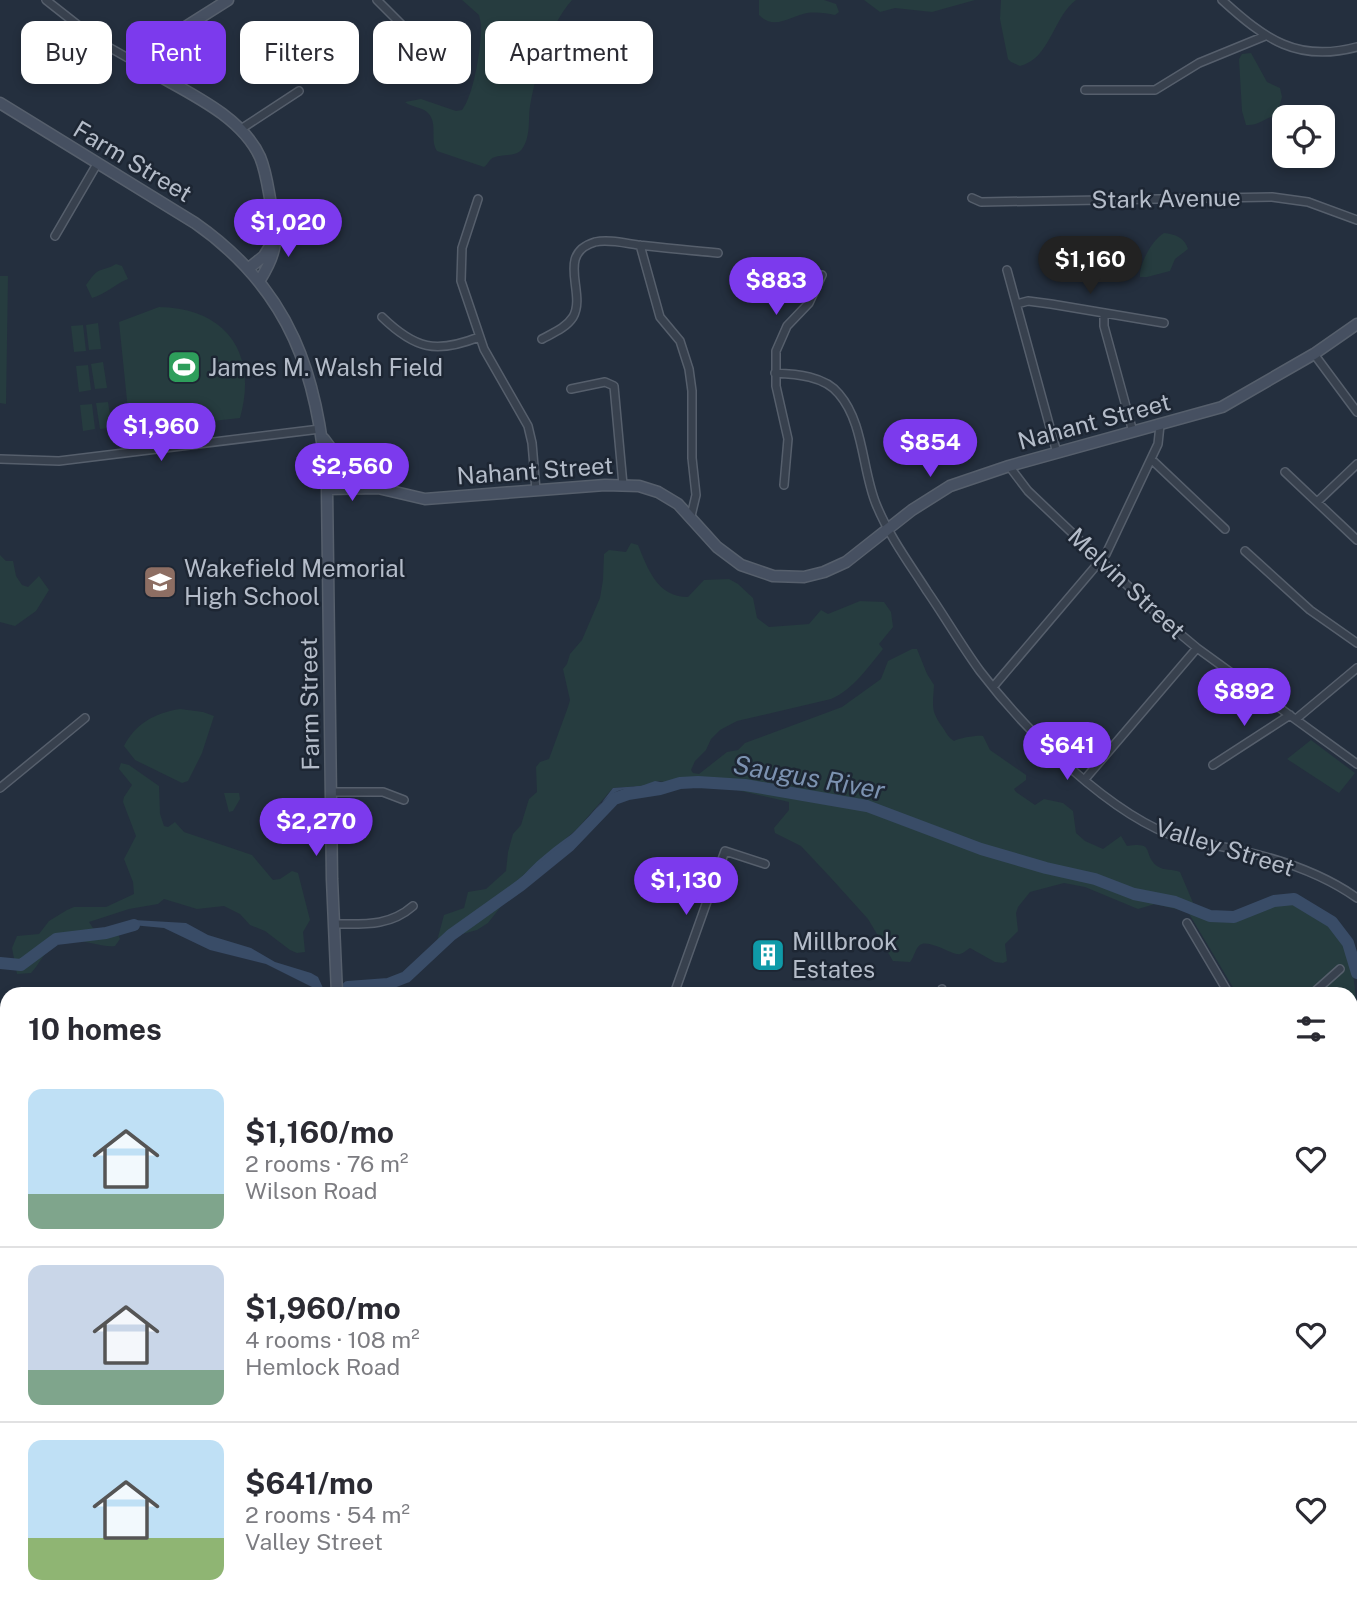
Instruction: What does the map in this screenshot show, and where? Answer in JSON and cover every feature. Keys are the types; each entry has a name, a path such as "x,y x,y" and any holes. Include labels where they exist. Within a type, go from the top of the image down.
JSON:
{"main road":[{"path":"195,21 228,0"},
{"path":"172,84 219,112 241,129 254,145 262,163 276,247 260,280"},
{"name":"Farm Street","path":"0,103 195,223 224,244 260,280 284,317 299,348 321,432 327,489 333,925 337,987"},
{"path":"249,268 268,250 275,230"},
{"name":"Nahant Street","path":"327,489 378,488 425,499 536,490 639,486 658,492 678,504 731,559 761,574 785,578 804,577 835,568 855,556 888,528 950,486 1009,466 1229,404 1314,354 1357,324"},
{"name":"Nahant Street","path":"321,432 333,453 354,473 378,488"},
{"path":"326,476 343,471 354,473"}],"street":[{"path":"46,0 98,41 126,57"},
{"path":"56,8 62,0"},
{"path":"377,0 398,21"},
{"path":"1222,0 1278,44 1321,52 1357,47"},
{"path":"1085,90 1154,90 1199,63 1265,36"},
{"path":"241,129 299,91"},
{"path":"55,236 97,164"},
{"name":"Stark Avenue","path":"972,198 982,202 1272,197 1308,202 1357,219"},
{"path":"478,199 462,248 462,287 479,337 495,371 528,426 533,443 536,490"},
{"path":"542,339 566,325 574,313 577,301 573,265 582,250 600,242 718,253"},
{"path":"640,245 660,317 680,341 690,369 696,495 691,516"},
{"path":"1007,270 1057,453"},
{"path":"784,485 788,439 775,373 776,351 782,334 792,319 809,303 822,275"},
{"path":"1017,303 1032,301 1164,323"},
{"path":"1104,313 1104,326 1133,432"},
{"path":"382,317 408,339 430,347 452,346 479,337"},
{"path":"1314,354 1357,412"},
{"name":"Valley Street","path":"775,373 812,378 830,385 840,394 854,423 874,499 905,559 993,687 1034,733 1085,779 1128,811 1169,834 1271,859 1329,881 1357,898"},
{"path":"571,389 606,382 614,385 623,485"},
{"path":"993,687 1111,547 1151,459 1159,439 1160,425"},
{"path":"0,459 59,461 321,432"},
{"path":"1151,459 1225,529"},
{"path":"1317,502 1357,464"},
{"name":"Melvin Street","path":"1009,466 1028,491 1158,615 1198,648 1357,764"},
{"path":"1285,472 1357,540"},
{"path":"1245,551 1310,610 1357,643"},
{"path":"1085,779 1198,648"},
{"path":"1213,765 1293,717 1357,668"},
{"path":"0,788 85,718"},
{"path":"331,792 383,792 404,800"},
{"path":"676,987 725,851 765,864"},
{"path":"333,925 386,922 403,915 413,906"},
{"path":"1187,923 1225,987"},
{"path":"1319,987 1340,969"}],"green space":[{"path":"462,0 572,0 558,21 485,21 485,84 535,84 528,134 522,149 511,155 495,157 484,167 437,151 431,116 425,110 405,102 421,99 456,111 462,110 476,69 480,44 479,15"},
{"path":"759,0 824,0 836,4 839,12 835,15 807,13 771,22 759,15"},
{"path":"864,0 975,0 932,12 895,8 880,12"},
{"path":"1001,0 1076,0 1062,16 1045,47 1030,62 1020,66 1008,59 1000,19"},
{"path":"1251,53 1267,82 1280,88 1282,97 1280,105 1272,105 1272,117 1246,125 1242,111 1239,59 1242,54"},
{"path":"1164,233 1179,237 1188,249 1175,259 1170,271 1140,277 1147,253"},
{"path":"116,264 122,266 128,279 92,298 86,285 97,272"},
{"path":"0,276 8,276 6,404 0,403"},
{"name":"James M. Walsh Field","path":"159,307 183,309 203,316 219,326 232,339 240,355 244,374 240,418 140,429 129,420 119,322"},
{"path":"98,323 101,349 89,350 86,325"},
{"path":"83,325 86,351 74,352 71,326"},
{"path":"103,362 107,388 95,389 91,364"},
{"path":"88,365 91,390 79,392 76,366"},
{"path":"108,402 112,428 100,429 96,403"},
{"path":"92,404 95,429 83,431 80,405"},
{"path":"631,543 638,545 655,580 661,587 677,596 688,597 704,580 729,579 753,598 757,618 769,627 809,624 821,610 828,614 860,601 884,602 891,612 893,627 879,644 883,649 847,690 831,699 737,721 720,730 695,761 691,770 693,773 699,774 727,752 738,750 745,743 842,707 881,679 888,661 917,649 934,685 934,712 949,737 954,741 983,736 990,750 1026,775 1026,780 1014,789 1016,792 1035,805 1044,799 1063,803 1073,811 1076,833 1085,841 1103,849 1121,836 1127,846 1145,847 1157,866 1180,872 1194,905 1193,910 1207,915 1228,917 1275,901 1288,899 1304,904 1333,923 1341,935 1347,949 1355,987 1233,987 1188,912 1155,904 1138,909 1085,887 1064,883 1030,892 1018,907 1018,931 1005,944 1007,961 1003,963 995,962 970,948 957,954 927,944 918,947 910,962 893,961 868,919 831,878 801,846 775,833 774,828 789,810 789,802 688,779 613,788 577,829 513,887 488,923 477,930 437,941 444,915 464,908 468,892 486,889 506,871 513,834 521,825 529,799 537,792 536,767 540,762 549,759 568,707 570,700 563,669 570,654 582,640 600,598 604,554 609,550 626,552"},
{"path":"0,555 6,561 13,561 16,576 22,585 28,587 39,576 49,590 36,611 15,626 0,622"},
{"path":"180,709 214,716 202,753 188,781 182,783 135,760 124,746 134,731 147,720"},
{"path":"1311,740 1355,773 1339,793 1287,759"},
{"path":"121,763 129,765 159,786 160,814 164,826 168,827 175,822 184,832 252,855 273,880 292,871 298,873 310,920 303,932 305,952 290,950 265,931 250,925 240,914 224,906 197,909 164,899 158,904 129,909 89,922 93,928 121,925 117,932 120,939 115,946 76,940 60,942 46,952 31,973 17,974 12,948 17,936 39,934 49,921 74,907 106,907 134,894 133,882 124,859 136,836 123,802 132,785 119,769"},
{"path":"224,793 239,793 240,799 233,811 229,812"}],"water":[{"path":"655,781 666,783 653,788 618,791 601,804 613,788 641,786"},
{"path":"586,821 566,845 526,877 506,900 519,880 535,863"},
{"path":"134,920 186,923 208,935 251,948 275,962 311,973 318,977 323,987 312,987 266,964 210,950 164,928 132,925 120,935 121,925"}],"waterway":[{"name":"Saugus River","path":"348,987 388,984 406,977 451,935 521,885 569,846 614,799 680,783 698,782 745,785 867,806 981,849 1095,879 1134,894 1175,902 1210,916 1234,917 1274,901 1294,899 1332,922 1348,943 1357,973"},
{"path":"0,963 21,965 56,939 106,933 134,925"}],"place":[{"name":"James M. Walsh Field","path":"184,367"},
{"name":"Wakefield Memorial High School","path":"160,582"},
{"name":"Millbrook Estates","path":"768,955"}]}
